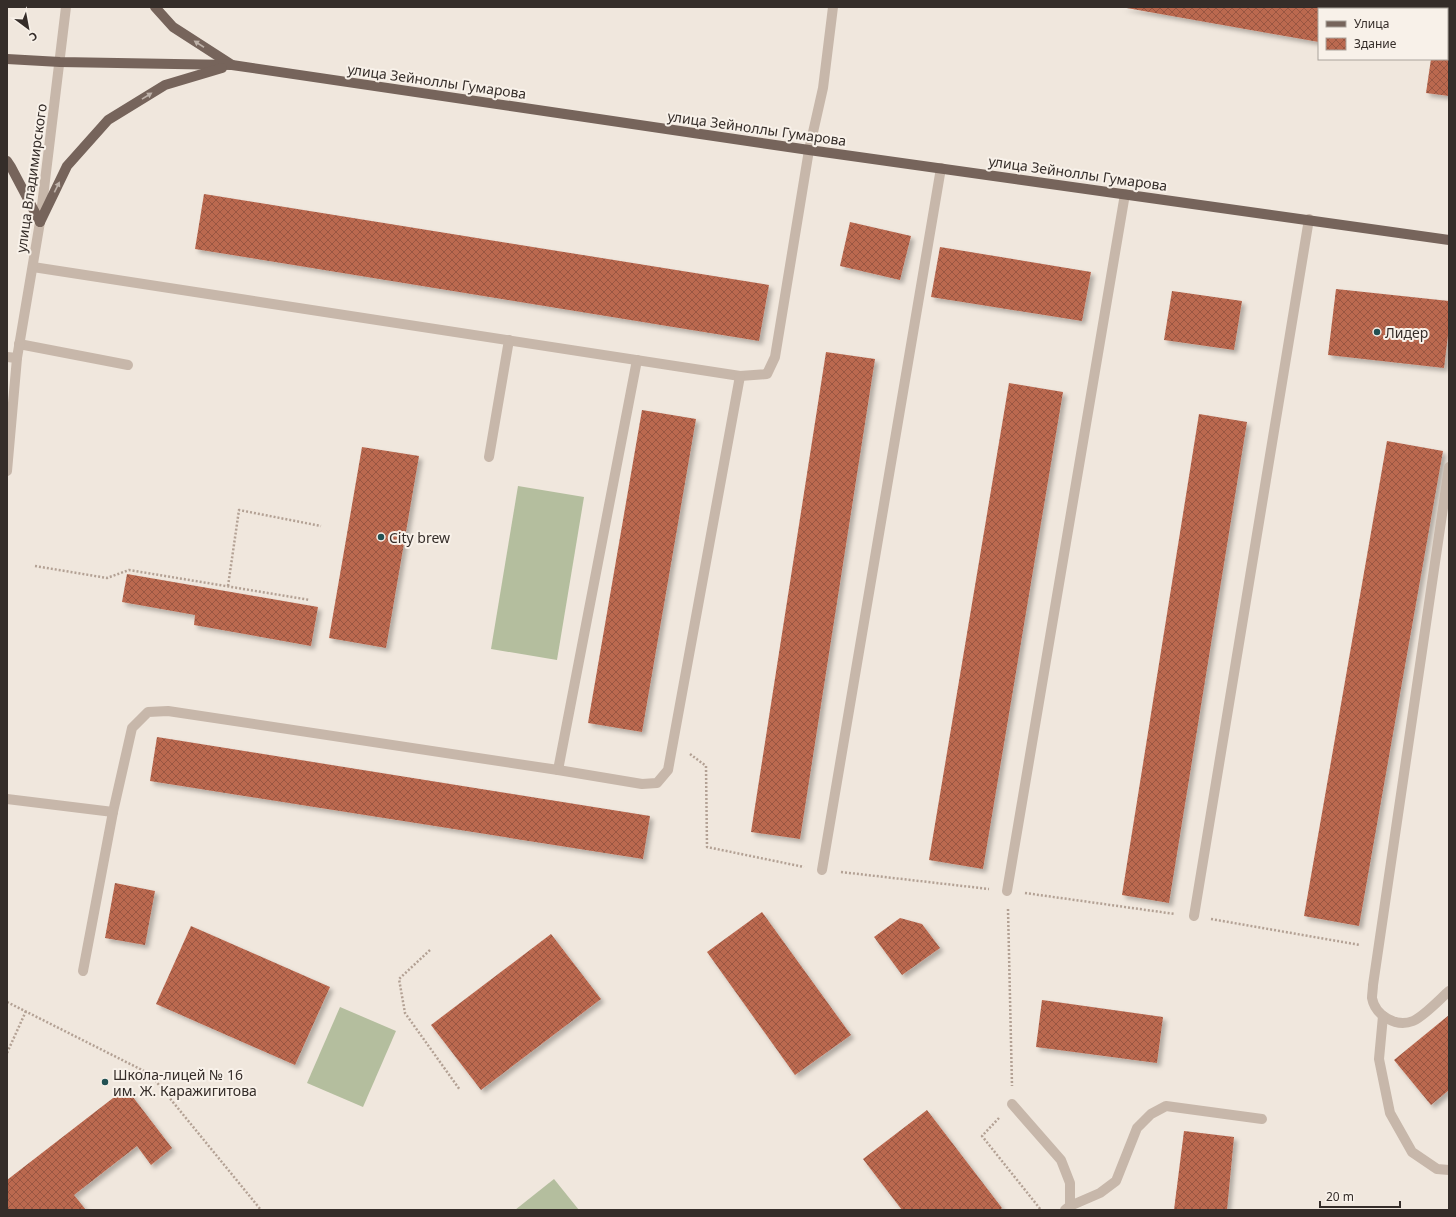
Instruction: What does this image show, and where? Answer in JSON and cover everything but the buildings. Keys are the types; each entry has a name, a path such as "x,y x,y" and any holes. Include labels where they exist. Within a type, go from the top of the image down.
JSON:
{"main road":[{"path":"155,7 173,27 232,65"},
{"name":"улица Зейноллы Гумарова","path":"7,59 60,62 232,65 809,150 1309,219 1449,240"},
{"path":"40,222 67,166 108,120 165,85 232,65"},
{"path":"7,161 40,222"}],"street":[{"name":"улица Владимирского","path":"7,471 12,357 19,344 40,222 66,7"},
{"path":"33,267 740,376 767,374 775,357 809,150 823,88 833,7"},
{"path":"822,870 941,168"},
{"path":"1007,891 1125,194"},
{"path":"1194,916 1309,219"},
{"path":"489,457 509,340"},
{"path":"19,344 128,366"},
{"path":"558,770 637,360"},
{"path":"83,971 113,812 132,728 148,712 168,711 642,784 657,783 668,770 740,376"},
{"path":"1449,467 1447,493 1372,998 1376,1009 1383,1016 1396,1022 1412,1021 1449,991"},
{"path":"7,799 113,812"},
{"path":"1383,1016 1378,1059 1390,1113 1412,1152 1437,1169 1449,1170"},
{"path":"1012,1104 1061,1160 1070,1184 1068,1208 1100,1193 1116,1181 1138,1128 1151,1114 1166,1106 1262,1119"}],"path":[{"path":"228,586 239,510 321,526"},
{"path":"35,566 106,578 129,570 310,600"},
{"path":"1007,891 1012,1104 982,1136 1041,1210"},
{"path":"430,950 399,979 405,1013 460,1090"},
{"path":"7,1002 150,1074 261,1210"},
{"path":"7,1053 26,1011"}],"green space":[{"path":"518,486 584,497 557,660 491,649"},
{"path":"340,1007 396,1031 363,1107 307,1083"},
{"path":"554,1179 579,1210 515,1210"}],"place":[{"name":"Лидер","path":"1377,332"},
{"name":"City brew","path":"381,537"},
{"name":"Школа-лицей № 16 им. Ж. Каражигитова","path":"105,1082"}]}
